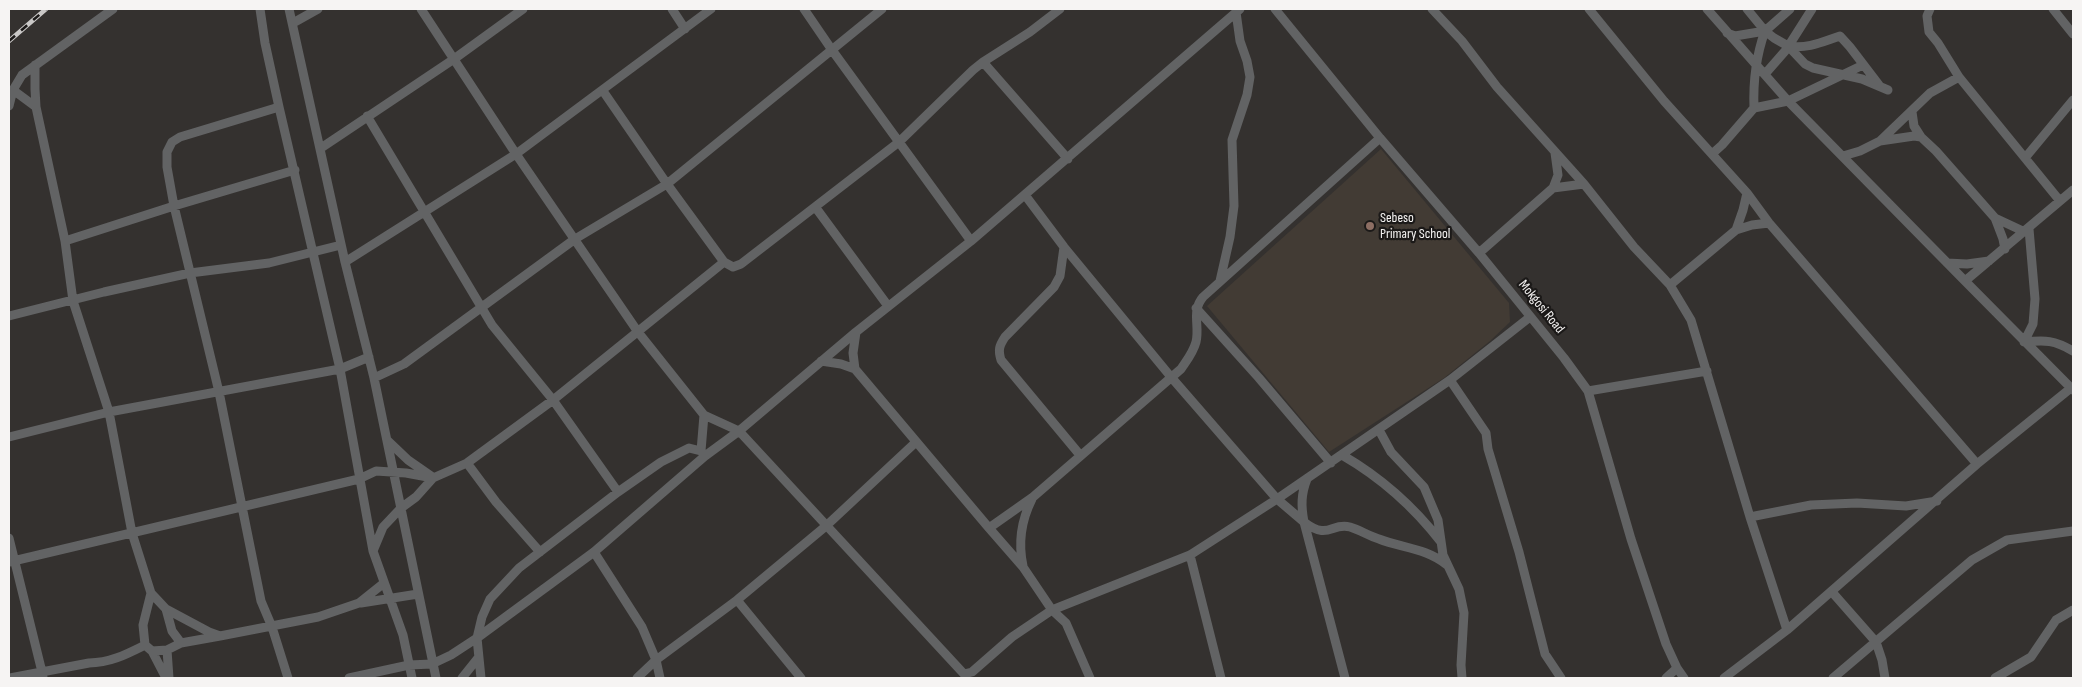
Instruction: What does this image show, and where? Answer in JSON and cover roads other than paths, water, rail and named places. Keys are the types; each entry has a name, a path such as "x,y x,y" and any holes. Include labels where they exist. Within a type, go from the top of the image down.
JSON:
{"street":[{"path":"9,80 22,75 113,9"},
{"path":"260,9 265,43 279,107 340,369 373,552 403,635 412,678"},
{"path":"289,9 341,245 370,357 436,678"},
{"path":"293,23 318,9"},
{"path":"422,9 516,154 638,332 704,415 739,431 964,674 972,675 1012,637 1052,610 1190,555 1379,430 1450,380 1530,317"},
{"path":"321,148 454,59 523,9"},
{"path":"672,9 685,29"},
{"path":"345,262 516,154 711,9"},
{"path":"804,9 971,241"},
{"path":"374,378 404,364 575,238 667,184 882,9"},
{"path":"603,91 724,262 733,267 741,264 816,208 899,142 983,62 1030,32 1060,9"},
{"name":"Mokgosi Road","path":"1275,9 1380,138 1479,253 1564,358 1588,391 1631,540 1666,644 1677,668 1684,678"},
{"path":"1432,9 1462,41 1497,87 1584,184 1634,247 1670,285 1691,320 1750,517 1787,630"},
{"path":"1589,9 1664,101 1747,193 1769,223 1977,464"},
{"path":"1707,9 1788,101 2072,389 1977,464 1937,501 1787,630 1724,678"},
{"path":"1747,9 1765,31 1788,46 1805,64 1813,68 1844,74 1884,88 1840,36 1819,45 1807,47 1788,46"},
{"path":"1725,31 1735,36 1765,31 1790,9"},
{"path":"1765,74 1788,46 1812,9"},
{"path":"1930,9 1927,16 1929,32 1960,76 2060,201"},
{"path":"2053,9 2073,34"},
{"path":"1220,282 1230,237 1234,206 1232,140 1247,95 1250,77 1240,41 1238,10"},
{"path":"350,678 409,665 432,664 478,638 594,552 703,454 739,431 856,332 971,241 1238,10"},
{"path":"1754,108 1753,87 1756,63 1765,31"},
{"path":"983,62 1068,158"},
{"path":"36,65 34,90 36,107 64,241 73,301 109,412 132,533 151,593 166,609 220,636"},
{"path":"1712,154 1722,146 1754,108 1788,101 1863,65"},
{"path":"9,106 11,91 22,75"},
{"path":"1843,156 1860,151 1880,141 1937,88 1960,76"},
{"path":"11,91 36,107"},
{"path":"2025,158 2073,100"},
{"path":"279,107 180,137 172,142 167,152 167,168 174,206 219,392 261,601 272,626 288,678"},
{"path":"1912,112 1914,126 1921,137 1936,151 1995,218 2005,248"},
{"path":"367,116 492,325 553,400 618,492"},
{"path":"1880,141 1914,136 1921,137"},
{"path":"989,528 1033,497 1181,369 1191,355 1196,341 1196,308 1203,297 1380,138"},
{"path":"1479,253 1553,188 1558,175 1555,153"},
{"path":"64,241 295,170"},
{"path":"1553,188 1584,184"},
{"path":"1965,282 2073,190"},
{"path":"1736,230 1747,193"},
{"path":"1024,195 1170,377 1277,499 1304,522 1318,531 1348,526 1378,539 1428,552 1446,565"},
{"path":"816,208 888,306"},
{"path":"1995,218 2027,230"},
{"path":"1670,285 1736,230 1752,225 1769,223"},
{"path":"2024,342 2033,324 2035,298 2027,230"},
{"path":"9,316 190,273 270,263 341,245"},
{"path":"1064,246 1060,276 1054,286 1005,337 998,351 1001,360 1080,455"},
{"path":"1947,263 1967,264 1991,260"},
{"path":"373,552 383,527 401,508 416,497 433,478 467,464 553,400 724,262"},
{"path":"1196,308 1259,378 1331,463"},
{"path":"855,369 853,353 856,332"},
{"path":"2024,342 2046,340 2060,343 2073,351"},
{"path":"9,437 109,412 340,369 370,357"},
{"path":"821,361 841,364 855,369 1023,567 1052,610 1070,629 1090,678"},
{"path":"1588,391 1707,370"},
{"path":"1450,380 1486,434 1488,449 1519,552 1545,654 1561,678"},
{"path":"703,454 704,415"},
{"path":"1379,430 1391,452 1424,487 1438,520 1446,565 1459,589 1464,613 1462,678"},
{"path":"387,440 408,460 433,478"},
{"path":"637,678 656,660 737,600 826,526 916,442"},
{"path":"481,678 478,638 482,617 490,599 519,568 618,492 661,462 689,448 703,454"},
{"path":"1342,455 1361,465 1404,500 1441,542"},
{"path":"467,464 496,502 540,552"},
{"path":"11,561 360,479 376,471 406,473 433,478"},
{"path":"1307,478 1301,496 1304,522 1346,678"},
{"path":"1023,567 1020,550 1021,535 1026,512 1033,497"},
{"path":"1750,517 1811,505 1857,503 1906,506 1937,501"},
{"path":"1833,678 1972,560 1990,548 2007,540 2073,531"},
{"path":"9,538 11,561 43,675"},
{"path":"594,552 642,627 656,660 660,678"},
{"path":"1190,555 1221,678"},
{"path":"359,603 384,583"},
{"path":"1832,592 1876,642 1885,678"},
{"path":"151,593 143,625 143,641 167,678"},
{"path":"10,678 43,675 89,663 100,663 149,648 167,650 181,644 318,617 359,603 418,594"},
{"path":"737,600 801,678"},
{"path":"166,609 172,631 181,644"},
{"path":"1995,678 2031,657 2056,620 2073,610"},
{"path":"167,650 167,678"},
{"path":"462,678 478,658"},
{"path":"1666,678 1677,668"}],"railway":[{"path":"9,41 46,9"}],"place":[{"name":"Sebeso Primary School","path":"1370,226"}]}
